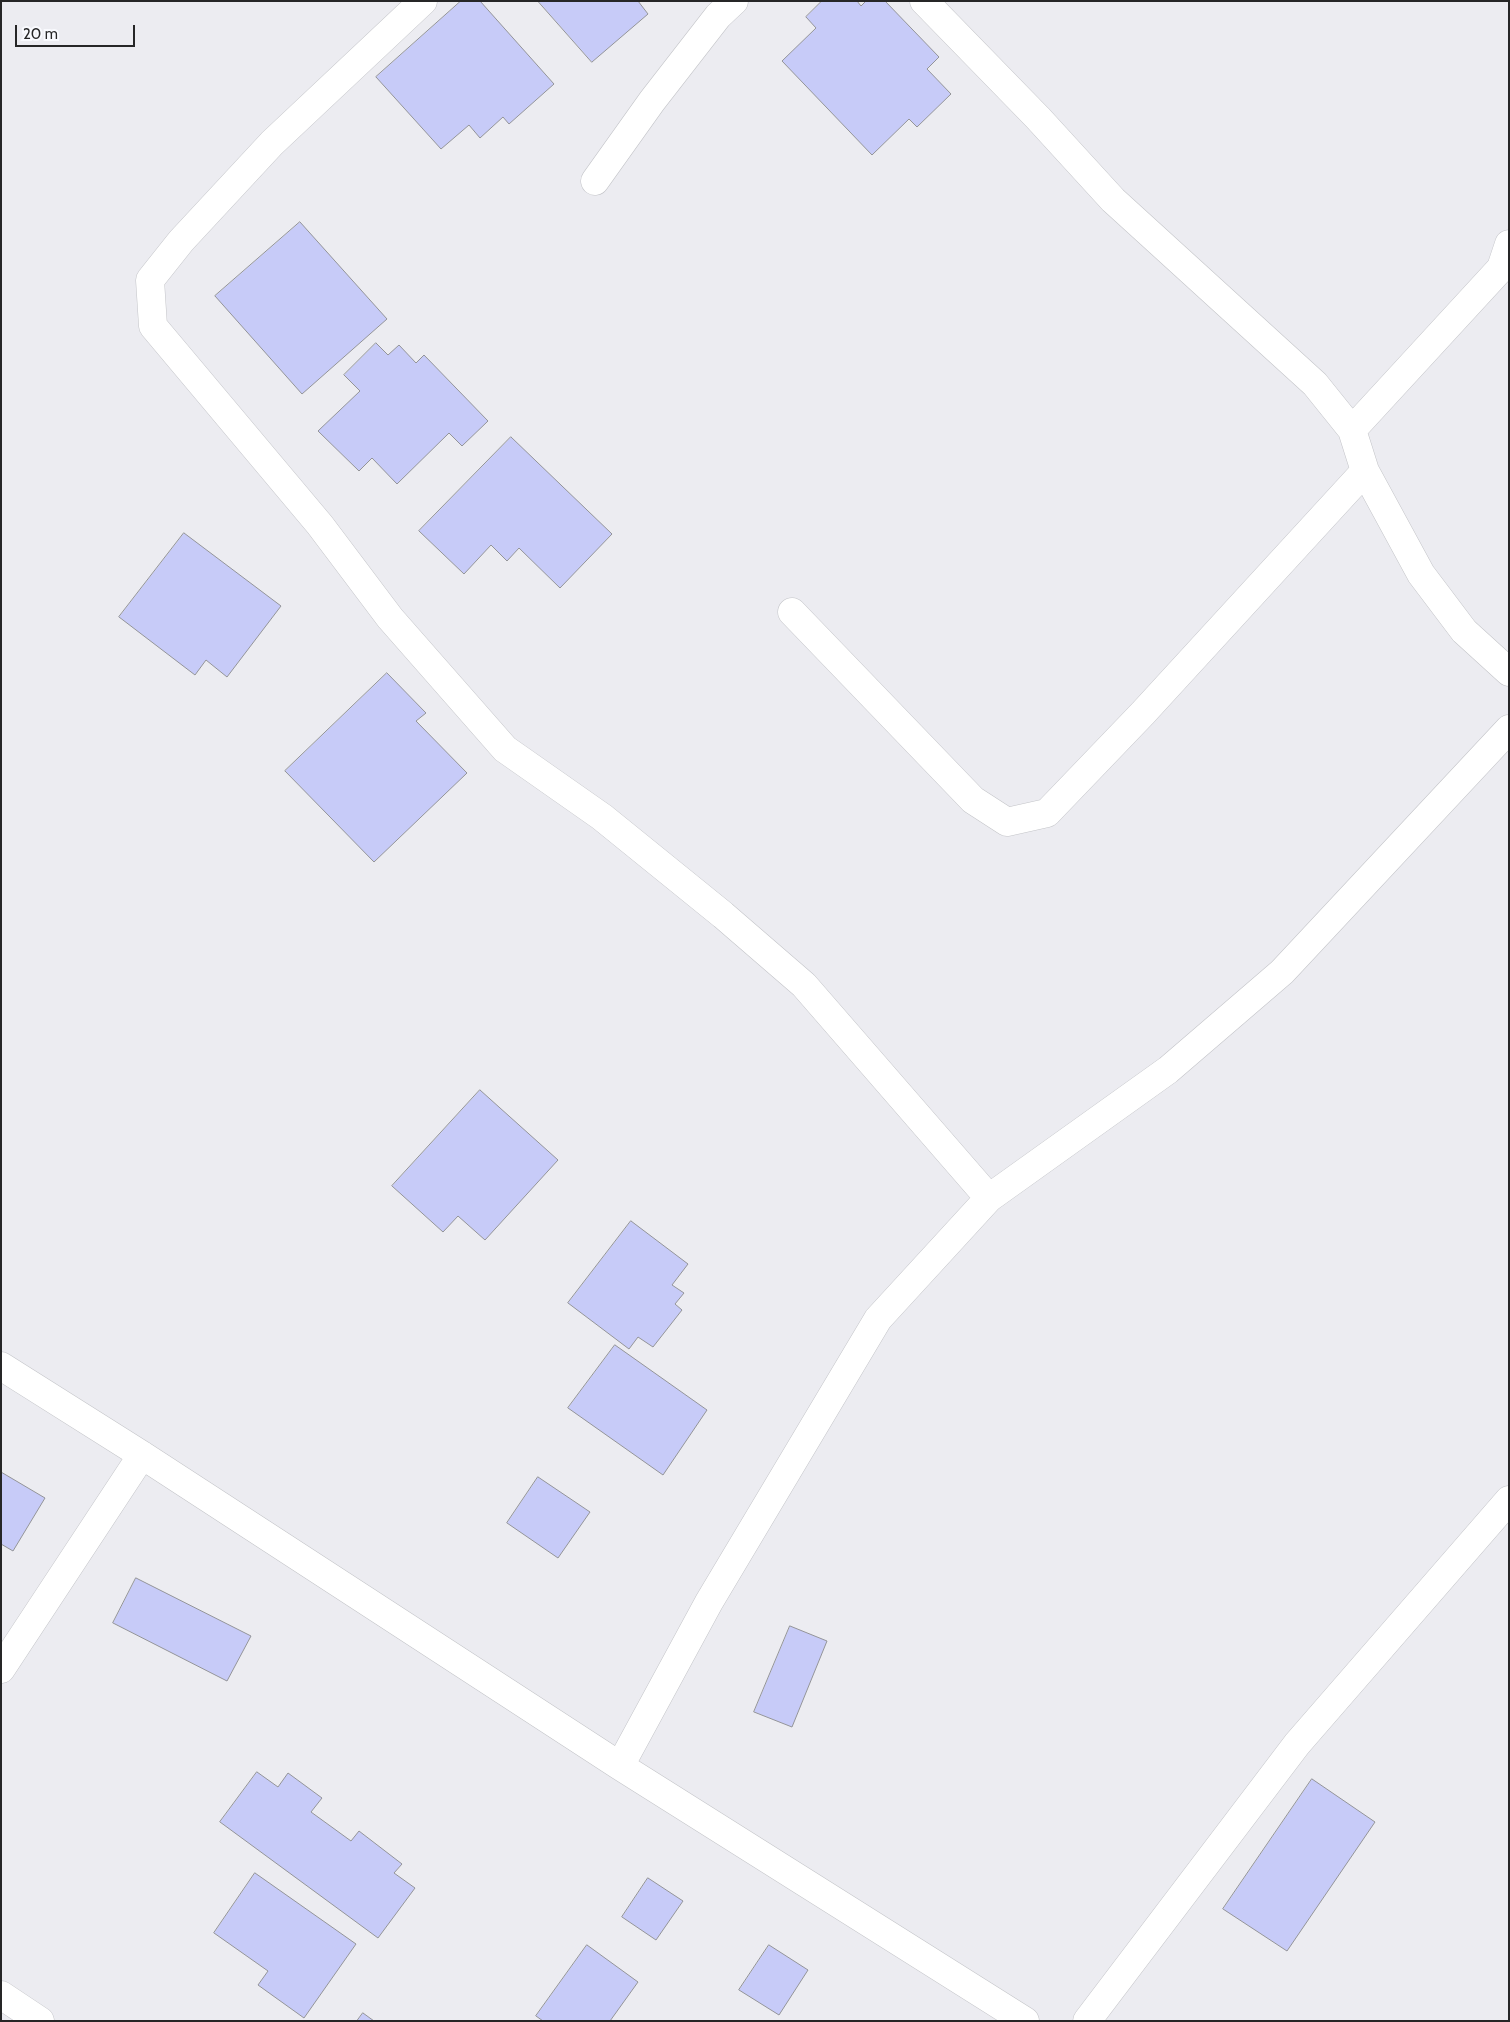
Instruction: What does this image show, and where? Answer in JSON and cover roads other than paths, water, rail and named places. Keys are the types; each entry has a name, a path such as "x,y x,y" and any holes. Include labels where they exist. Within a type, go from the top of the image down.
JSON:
{"street":[{"path":"423,1 272,143 182,241 150,280 153,326 320,525 390,618 505,749 602,817 723,915 804,985 990,1198"},
{"path":"595,181 652,100 718,16 734,1"},
{"path":"924,1 1038,118 1113,200 1315,384 1352,430 1365,471 1421,574 1464,631 1509,672"},
{"path":"1352,430 1501,268 1509,244"},
{"path":"792,612 973,800 1007,822 1047,813 1143,713 1365,471"},
{"path":"620,1766 709,1602 878,1319 990,1198 1168,1070 1282,972 1509,729"},
{"path":"1,1366 142,1455 620,1766 1025,2021"},
{"path":"1,1669 142,1455"},
{"path":"1087,2021 1297,1744 1509,1500"},
{"path":"1,1995 40,2021"}]}
